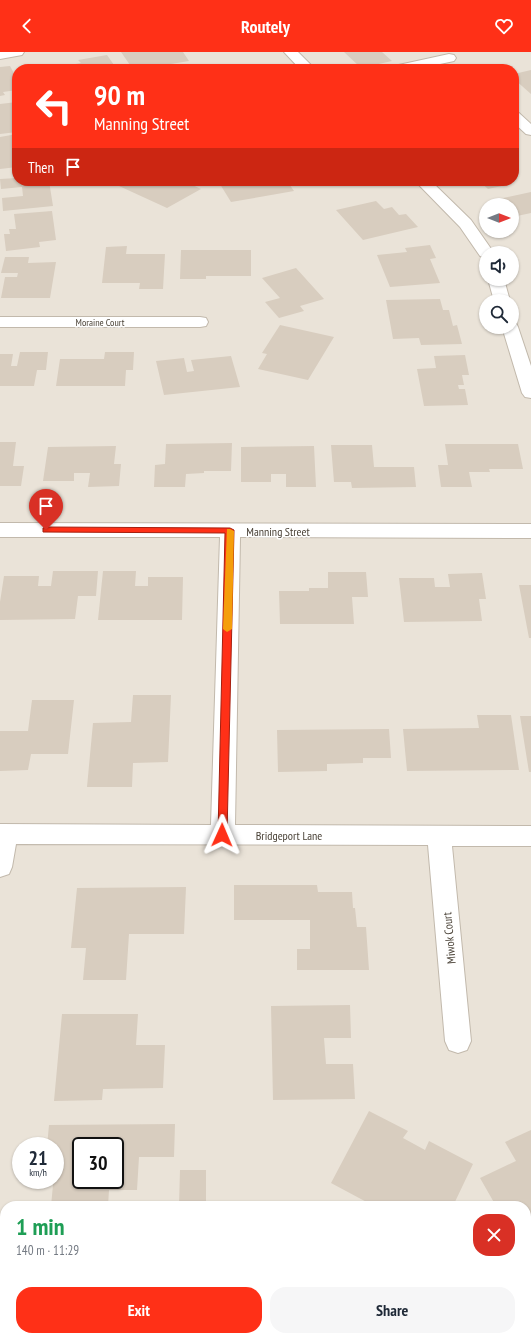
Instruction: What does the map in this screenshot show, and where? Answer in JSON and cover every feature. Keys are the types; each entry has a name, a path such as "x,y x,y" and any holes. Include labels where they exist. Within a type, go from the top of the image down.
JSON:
{"street":[{"path":"0,55 17,52"},
{"path":"291,52 303,64"},
{"path":"416,64 446,55 456,64"},
{"path":"519,120 531,131"},
{"path":"427,186 466,224 483,246"},
{"name":"Moraine Court","path":"0,322 200,322"},
{"path":"512,334 531,393"},
{"name":"Manning Street","path":"0,530 531,531"},
{"path":"222,835 230,530"},
{"path":"0,867 3,834"},
{"name":"Bridgeport Lane","path":"3,834 531,836"},
{"name":"Miwok Court","path":"439,835 458,1041"}],"shaded area":[{"path":"0,52 531,52 531,1201 0,1201"}],"building":[{"path":"121,52 183,52 189,61 171,64 129,64"},
{"path":"344,52 382,52 392,61 379,64 357,64"},
{"path":"107,55 113,64 76,64 81,63 78,60"},
{"path":"10,66 12,70 12,91 3,92 5,95 0,96 0,67"},
{"path":"531,70 531,94 519,83 519,73"},
{"path":"12,103 12,133 0,134 0,104"},
{"path":"12,135 12,168 0,169 0,137"},
{"path":"12,178 12,186 50,186 53,206 3,211 2,198 23,196 22,187 1,189 0,179"},
{"path":"119,186 195,186 201,189 167,208"},
{"path":"221,186 290,186 294,191 231,202"},
{"path":"485,186 502,186 488,189"},
{"path":"531,192 531,213 519,216 519,198 504,198"},
{"path":"376,201 384,209 392,207 399,215 406,214 418,227 363,240 336,210"},
{"path":"52,211 56,240 39,242 40,247 6,251 4,234 10,234 9,229 16,229 14,214"},
{"path":"430,245 436,258 430,259 440,283 390,287 377,255 407,252 405,248"},
{"path":"127,246 126,254 165,254 163,289 139,289 140,283 102,283 106,247"},
{"path":"181,250 251,250 251,276 206,276 206,279 180,279"},
{"path":"5,257 29,257 28,263 56,262 50,298 1,298 5,277 17,277 18,273 1,273"},
{"path":"296,268 324,299 300,306 304,311 279,318 265,302 280,298 262,278"},
{"path":"440,299 443,310 449,310 453,326 457,325 462,344 421,345 419,338 393,339 386,300"},
{"path":"280,325 334,337 308,380 258,369 267,354 262,353"},
{"path":"20,352 48,352 46,370 37,370 34,386 0,386 0,354 13,354 11,366 17,366"},
{"path":"105,352 134,352 133,370 126,370 125,386 56,386 60,359 104,359"},
{"path":"465,355 469,375 462,375 464,385 458,385 459,389 465,389 468,405 424,406 417,369 436,368 434,356"},
{"path":"231,356 240,387 164,395 156,361 184,358 187,372 194,371 191,360"},
{"path":"0,442 16,442 13,466 24,466 21,486 0,486"},
{"path":"232,443 231,471 204,471 204,473 186,474 185,487 154,487 155,465 165,464 166,444"},
{"path":"445,444 518,444 523,469 489,469 490,472 469,472 472,487 441,487 438,465 448,465"},
{"path":"331,445 372,445 374,467 414,467 416,487 352,488 351,482 334,482"},
{"path":"116,446 114,464 121,464 119,486 88,487 90,473 74,473 74,481 43,481 48,447"},
{"path":"314,446 316,487 286,487 286,474 271,474 271,482 241,482 241,447"},
{"path":"53,571 98,571 96,596 78,596 75,619 0,620 0,602 4,576 39,576 38,586 51,586"},
{"path":"103,571 136,571 135,586 148,586 148,577 183,577 182,620 98,620"},
{"path":"328,572 366,572 368,597 352,597 354,624 280,624 279,591 309,591 309,588 328,588"},
{"path":"482,573 486,599 479,599 482,621 404,622 399,578 434,578 435,587 450,587 448,574"},
{"path":"519,585 531,585 531,638 529,638"},
{"path":"133,695 171,695 168,762 133,763 132,787 87,787 93,723 131,722"},
{"path":"32,700 74,700 68,754 31,754 28,770 0,771 0,731 28,731"},
{"path":"477,715 511,715 519,770 407,771 403,729 479,728"},
{"path":"520,716 531,716 531,772 529,772"},
{"path":"389,729 391,758 363,758 363,763 327,764 327,771 278,772 277,730"},
{"path":"234,885 317,885 318,892 352,892 353,908 355,908 357,927 366,927 369,970 297,970 297,949 310,949 310,920 234,920"},
{"path":"186,887 184,934 129,934 126,980 83,980 86,948 71,948 77,888"},
{"path":"350,1005 351,1038 324,1038 326,1064 353,1064 355,1099 273,1100 271,1006"},
{"path":"62,1014 138,1014 136,1045 165,1045 163,1088 103,1089 102,1100 54,1101"},
{"path":"369,1111 408,1131 403,1138 425,1150 429,1141 473,1164 455,1201 365,1201 331,1183"},
{"path":"175,1124 174,1157 139,1157 137,1190 109,1190 108,1201 51,1201 53,1189 64,1189 64,1137 48,1137 49,1125"},
{"path":"531,1130 531,1201 493,1201 480,1178 516,1161 505,1142"},
{"path":"180,1170 206,1170 206,1201 179,1201"}],"slow traffic":[{"path":"227,629 230,531"}],"route":[{"path":"46,530 230,530 222,835"}]}
